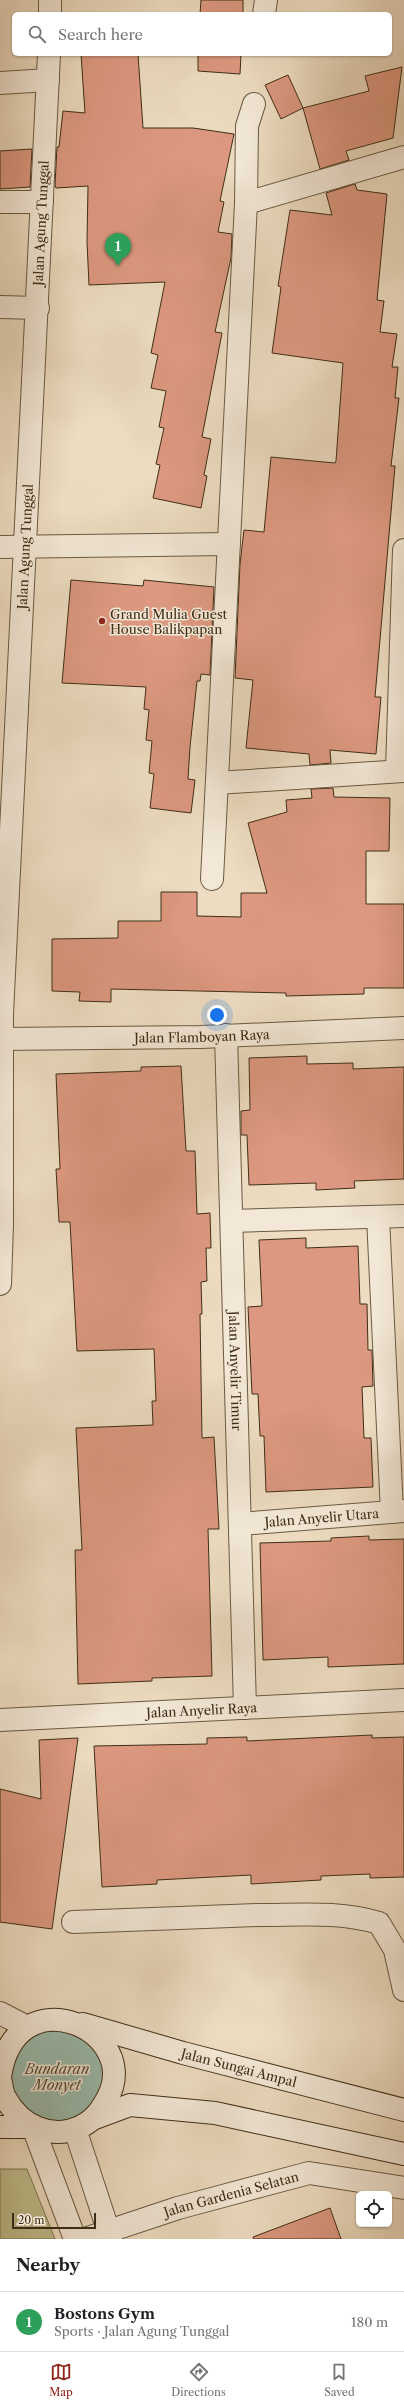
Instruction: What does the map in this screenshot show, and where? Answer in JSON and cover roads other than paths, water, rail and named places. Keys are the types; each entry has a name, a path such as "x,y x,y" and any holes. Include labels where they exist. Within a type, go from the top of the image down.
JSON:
{"street":[{"path":"50,0 50,12"},
{"path":"264,12 266,0"},
{"name":"Jalan Agung Tunggal","path":"0,1284 1,1039 8,720 25,546 38,308 49,56"},
{"path":"0,83 48,80"},
{"path":"212,880 246,203 247,126 254,104"},
{"path":"246,203 404,157"},
{"path":"0,202 42,202"},
{"path":"0,307 38,308"},
{"path":"0,547 229,544"},
{"path":"217,783 401,771 404,550"},
{"name":"Jalan Flamboyan Raya","path":"1,1039 201,1037 226,1034 404,1028"},
{"name":"Jalan Anyelir Timur","path":"226,1034 245,1708"},
{"path":"378,1216 398,1512"},
{"path":"232,1221 404,1216"},
{"name":"Jalan Anyelir Utara","path":"240,1524 398,1512"},
{"name":"Jalan Anyelir Raya","path":"0,1720 404,1700"},
{"path":"73,1922 332,1914 358,1916 380,1923 395,1950 404,1990"},
{"path":"0,2013 13,2039"},
{"path":"75,2239 33,2127 16,2115 5,2098 0,2078 3,2058 13,2039 50,2020 74,2022 94,2032 107,2050 113,2070 111,2092 95,2118"},
{"name":"Jalan Sungai Ampal","path":"74,2022 183,2054 404,2110"},
{"path":"0,2127 33,2127 54,2132 75,2129 95,2118 130,2105 215,2113 404,2154"},
{"path":"75,2129 110,2235"},
{"name":"Jalan Gardenia Selatan","path":"85,2239 110,2235 178,2208 309,2173 404,2188"}],"water":[{"name":"Bundaran Monyet","path":"68,2027 95,2044 107,2074 87,2117 38,2124 6,2087 11,2054 35,2031"}],"place":[{"name":"Bostons Gym","path":"118,266"},
{"name":"Grand Mulia Guest House Balikpapan","path":"102,621"}]}
